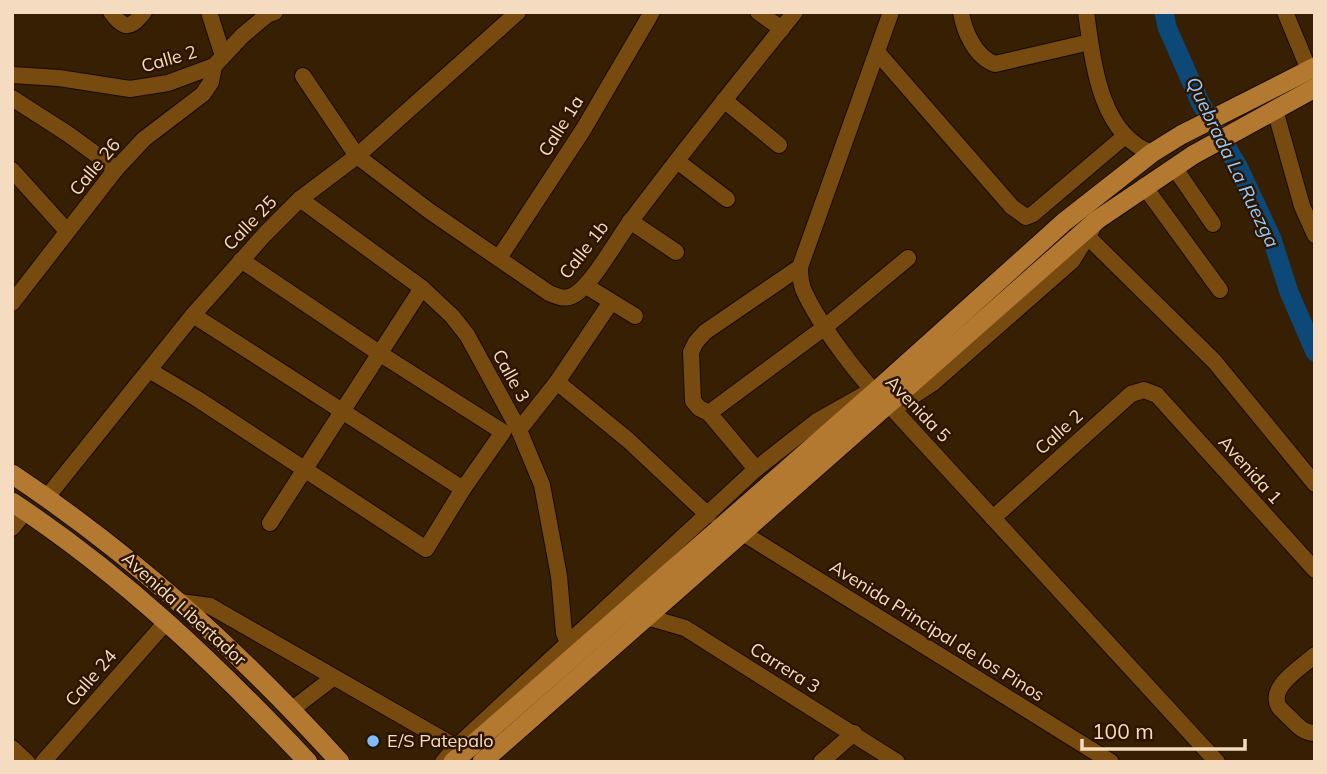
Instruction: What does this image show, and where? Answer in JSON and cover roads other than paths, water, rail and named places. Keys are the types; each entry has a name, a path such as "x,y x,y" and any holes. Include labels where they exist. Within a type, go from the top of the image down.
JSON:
{"main road":[{"path":"482,762 743,533 885,402 1064,222 1152,153 1181,135 1251,99 1313,75"},
{"path":"455,754 1144,186 1267,114 1313,75"},
{"name":"Avenida Libertador","path":"12,474 134,562 181,602 340,762"},
{"name":"Avenida Libertador","path":"19,506 120,580 167,621 225,674 308,762"}],"street":[{"path":"111,12 121,24 127,26 134,25 144,12"},
{"path":"209,12 218,61"},
{"name":"Calle 2","path":"12,75 59,78 130,89 168,82 218,61 267,15 275,12"},
{"name":"Calle 25","path":"47,497 192,315 300,199 356,156 518,12"},
{"name":"Calle 1a","path":"499,258 583,130 652,12"},
{"path":"758,12 782,29"},
{"name":"Calle 1b","path":"303,76 356,156 428,210 549,293 562,298 574,295 586,286 630,221 795,12"},
{"path":"756,469 709,413 693,401 691,352 705,332 800,267 891,12"},
{"path":"961,12 976,51 986,61 995,64 1090,42"},
{"path":"1086,12 1090,42 1109,114 1125,136 1141,149 1152,153"},
{"path":"1285,12 1313,75"},
{"path":"877,52 1012,207 1026,216 1033,214 1125,136"},
{"name":"Calle 26","path":"12,303 116,169 144,139 203,94 211,82 218,61"},
{"path":"724,100 779,145"},
{"path":"14,102 68,134 116,169"},
{"path":"1267,114 1315,235"},
{"path":"677,161 727,199"},
{"path":"1174,167 1213,224"},
{"path":"12,170 67,232"},
{"path":"1144,186 1220,290"},
{"name":"Calle 3","path":"300,199 422,288 452,316 467,335 519,430 542,485 559,576 564,633 569,645"},
{"path":"630,221 676,252"},
{"path":"1092,229 1214,361 1315,484"},
{"path":"709,413 825,327 908,258"},
{"path":"149,370 426,549 503,432 241,260"},
{"name":"Avenida 5","path":"800,267 802,287 825,327 885,402 1217,762"},
{"path":"586,286 635,316"},
{"path":"270,523 422,288"},
{"path":"519,430 611,302"},
{"path":"192,315 463,489"},
{"path":"556,382 628,440 708,516"},
{"name":"Calle 2","path":"993,518 1131,394 1144,390 1157,395"},
{"path":"443,762 455,754 756,469 817,421 863,394 885,402"},
{"name":"Avenida 1","path":"1157,395 1315,570"},
{"path":"12,528 19,506"},
{"name":"Avenida Principal de los Pinos","path":"743,533 1111,762"},
{"path":"181,602 210,606 455,754"},
{"name":"Carrera 3","path":"647,617 685,628 897,762"},
{"name":"Calle 24","path":"43,762 167,621"},
{"path":"1315,656 1282,684 1276,697 1279,706 1301,730 1315,733"},
{"path":"291,710 333,678"},
{"path":"821,762 854,733"},
{"path":"12,748 27,762"}],"waterway":[{"name":"Quebrada La Ruezga","path":"1164,12 1167,27 1201,104 1238,166 1272,239 1289,292 1315,352"}],"place":[{"name":"E/S Patepalo","path":"373,741"}]}
